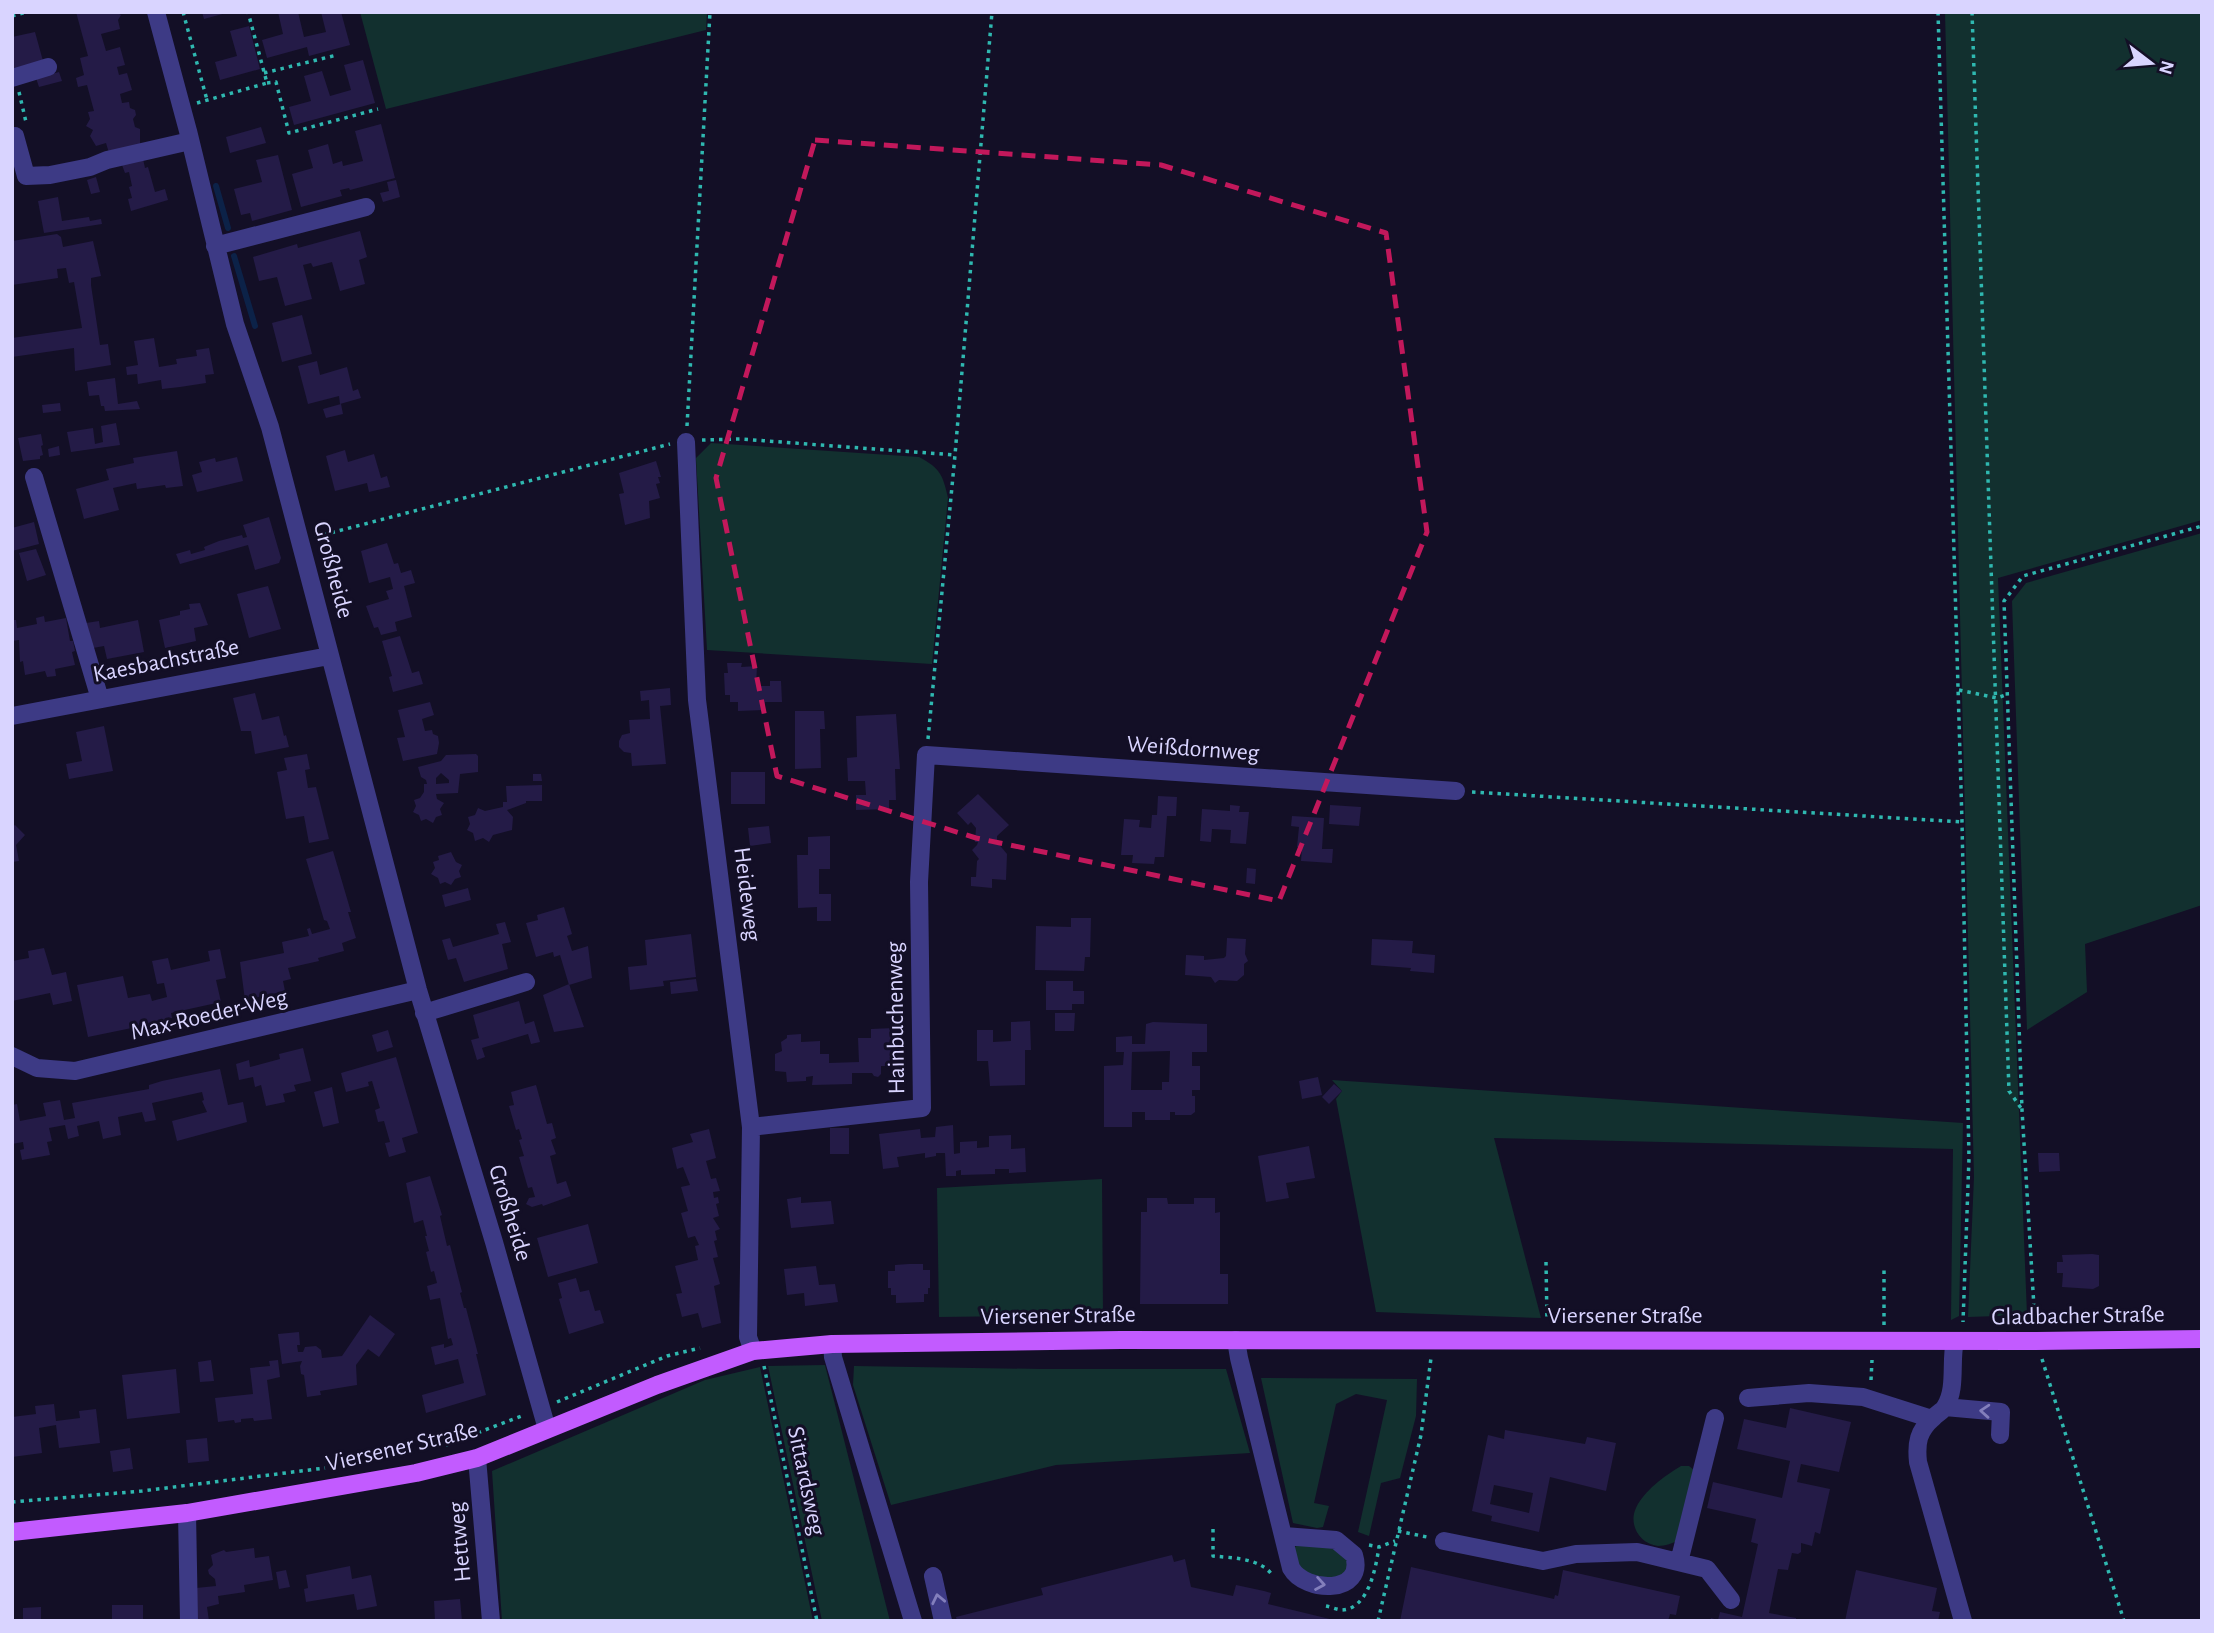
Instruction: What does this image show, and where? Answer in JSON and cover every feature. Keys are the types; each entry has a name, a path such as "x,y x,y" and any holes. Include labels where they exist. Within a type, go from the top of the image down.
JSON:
{"main road":[{"name":"Gladbacher Straße","path":"1955,1333 2036,1341 2202,1339"},
{"name":"Viersener Straße","path":"12,1532 187,1513 371,1482 477,1458 657,1385 753,1351 832,1344 1558,1340 1955,1333"}],"street":[{"name":"Großheide","path":"156,12 235,324 270,427 424,1013 494,1242 547,1429"},
{"path":"14,77 48,67"},
{"path":"15,136 26,176 50,175 90,167 107,160 190,141"},
{"path":"215,246 366,207"},
{"name":"Heideweg","path":"686,442 697,700 751,1126 748,1337 753,1351"},
{"path":"34,477 100,699"},
{"name":"Kaesbachstraße","path":"12,716 329,656"},
{"name":"Hainbuchenweg","path":"751,1126 922,1108 919,882 926,755"},
{"name":"Weißdornweg","path":"926,755 1456,791"},
{"path":"424,1013 526,982"},
{"name":"Max-Roeder-Weg","path":"12,1056 37,1068 75,1071 418,990"},
{"path":"1955,1333 1952,1388 1938,1413 1920,1433 1916,1446 1918,1462 1963,1621"},
{"path":"1236,1340 1238,1358 1283,1536"},
{"path":"832,1344 833,1357 913,1621"},
{"path":"1748,1398 1809,1392 1871,1399 1938,1413 2001,1412 2000,1435"},
{"path":"1679,1562 1715,1419"},
{"name":"Hettweg","path":"477,1458 491,1621"},
{"path":"187,1513 189,1621"},
{"path":"1444,1541 1543,1561 1576,1554 1637,1552 1707,1569 1731,1600"},
{"path":"933,1576 943,1621"}],"path":[{"path":"12,16 27,12"},
{"path":"183,12 207,100"},
{"path":"248,12 267,83"},
{"path":"686,442 710,12"},
{"path":"926,755 956,455 992,12"},
{"path":"1938,12 1959,690 1969,1158 1963,1324 1955,1333"},
{"path":"1972,12 2009,1091 2022,1110"},
{"path":"264,73 337,55"},
{"path":"14,77 27,126 15,136"},
{"path":"182,108 276,82 289,133 378,109"},
{"path":"300,541 664,445 708,439 956,455"},
{"path":"2124,1621 2036,1341 2022,1110 2004,601 2023,576 2202,526"},
{"path":"1959,690 1997,698 2008,694"},
{"path":"1456,791 1962,822"},
{"path":"1546,1262 1547,1327 1558,1340"},
{"path":"1884,1267 1884,1325 1897,1325"},
{"path":"1378,1621 1421,1435 1432,1340"},
{"path":"439,1447 541,1409 667,1356 702,1348"},
{"name":"Sittardsweg","path":"753,1351 764,1364 817,1621"},
{"path":"1871,1399 1872,1356"},
{"path":"12,1502 142,1491 332,1467"},
{"path":"1398,1531 1444,1541"}],"highlighted area":[{"path":"815,140 1161,165 1386,233 1427,532 1279,901 976,838 777,776 716,478"}],"green space":[{"path":"360,12 707,12 706,30 386,109"},
{"path":"1945,12 2202,12 2202,520 1998,578 2027,1315 1968,1317 1974,1177"},
{"path":"711,443 919,457 936,469 942,478 948,498 932,664 707,650 696,458"},
{"path":"2202,533 2202,905 2085,944 2087,992 2027,1030 2012,601 2026,583"},
{"path":"1332,1080 1963,1123 1959,1316 1951,1320 1953,1149 1494,1138 1541,1318 1376,1312 1336,1099 1342,1091"},
{"path":"1102,1179 1103,1315 939,1317 937,1188"},
{"path":"825,1365 890,1621 822,1621 768,1366"},
{"path":"854,1366 1226,1369 1250,1453 1056,1465 891,1505 853,1385"},
{"path":"760,1367 813,1621 502,1621 492,1471 705,1380"},
{"path":"1261,1378 1417,1379 1416,1416 1400,1478 1381,1483 1369,1536 1358,1532 1387,1400 1356,1394 1336,1404 1314,1503 1329,1506 1323,1527 1317,1528 1293,1523"},
{"path":"1681,1466 1689,1466 1694,1470 1679,1540 1658,1546 1646,1542 1635,1527 1636,1508 1655,1484"},
{"path":"1298,1543 1331,1548 1344,1553 1348,1560 1348,1569 1340,1578 1334,1578 1309,1574 1299,1569 1294,1549"}],"building":[{"path":"76,12 116,12 121,15 118,20 120,29 101,34 106,51 120,47 125,65 117,67 119,75 127,73 132,90 120,94 122,103 129,102 130,108 135,110 133,119 135,127 140,129 140,144 109,153 106,143 96,146 90,136 93,130 86,126 90,119 88,112 94,111 87,85 78,87 76,78 84,75 80,58 88,56"},
{"path":"202,12 226,12 226,13 204,19"},
{"path":"278,12 298,12 304,37 326,32 321,12 341,12 350,45 309,56 307,47 267,58 262,40 283,34"},
{"path":"249,26 260,69 220,80 215,62 237,56 230,31"},
{"path":"35,32 43,61 12,72 12,37"},
{"path":"363,60 375,103 294,125 289,107 311,101 304,76 322,71 330,96 351,90 344,65"},
{"path":"59,72 62,81 39,87 36,78"},
{"path":"381,124 395,178 350,190 340,190 342,196 301,207 292,174 313,168 308,150 328,144 333,164 342,161 343,166 363,161 355,131"},
{"path":"261,127 266,143 230,153 226,137"},
{"path":"278,155 292,210 252,221 250,213 241,215 234,189 262,182 256,160"},
{"path":"143,159 155,192 165,189 168,200 131,211 128,199 132,198 129,187 132,186 129,172 125,173 122,165"},
{"path":"96,177 100,192 91,194 87,180"},
{"path":"396,180 400,197 383,202 380,193 389,191 387,182"},
{"path":"58,197 62,221 89,217 90,221 101,219 102,224 44,233 38,201"},
{"path":"360,231 367,257 359,260 365,284 340,291 332,262 313,267 311,263 303,265 312,299 285,306 277,277 259,281 253,257 297,244 298,248"},
{"path":"57,234 61,237 63,247 93,241 101,276 91,278 91,285 100,345 108,344 111,365 75,371 74,348 12,357 12,338 82,328 74,282 69,283 66,268 57,269 58,278 12,285 12,241"},
{"path":"302,315 312,354 282,362 272,323"},
{"path":"154,338 159,367 177,364 176,359 197,356 196,350 209,348 214,374 205,375 206,383 180,387 162,389 161,380 138,384 137,374 127,375 126,367 138,365 134,341"},
{"path":"317,361 320,375 347,367 353,391 358,389 361,398 340,404 339,396 308,404 298,366"},
{"path":"115,378 118,404 137,401 140,409 105,411 99,395 89,396 87,382"},
{"path":"60,403 61,411 43,413 42,405"},
{"path":"341,404 343,414 326,418 323,409"},
{"path":"116,423 120,445 71,452 67,432 93,428 95,444 103,442 101,426"},
{"path":"41,434 43,455 40,459 23,461 18,438"},
{"path":"59,446 60,455 49,457 48,449"},
{"path":"345,450 348,462 374,454 381,478 387,476 390,487 369,492 367,483 335,491 326,456"},
{"path":"177,451 183,486 166,488 165,485 137,489 136,483 113,488 119,510 84,519 76,489 109,480 106,469 134,463 133,458"},
{"path":"237,457 243,481 197,492 192,475 202,472 199,462 215,458 216,462"},
{"path":"656,461 661,477 658,477 660,483 656,484 660,498 649,501 650,518 625,525 619,494 624,493 619,473"},
{"path":"269,517 281,558 279,563 255,570 248,545 180,564 176,554 190,550 191,554 205,550 204,547 219,541 242,535 243,538 247,537 243,525"},
{"path":"34,522 39,544 12,551 12,528"},
{"path":"387,543 394,564 398,563 401,573 411,570 415,583 404,586 412,617 395,622 397,631 381,635 378,627 374,628 366,606 389,599 386,591 393,589 390,577 369,583 361,551"},
{"path":"36,549 46,575 27,581 19,553"},
{"path":"268,586 281,629 249,638 237,594"},
{"path":"200,603 208,625 194,628 196,641 165,648 159,620 180,615 180,611 190,609 189,604"},
{"path":"44,616 45,622 66,618 70,641 73,641 75,651 72,652 75,665 55,669 56,676 47,677 45,671 25,675 23,661 20,662 19,640 12,641 12,620 16,620 17,628 37,624 36,618"},
{"path":"138,620 144,652 107,659 104,646 93,648 86,623 99,621 100,628"},
{"path":"400,636 412,673 419,671 423,684 393,692 389,677 392,676 382,641"},
{"path":"727,663 742,663 741,667 757,666 756,686 770,686 770,681 781,681 782,702 765,702 765,710 738,711 738,702 730,702 730,695 725,695 724,673 728,673"},
{"path":"670,688 671,705 660,706 666,764 632,766 631,753 624,752 619,747 619,741 622,735 630,733 629,720 650,719 649,700 641,701 640,691"},
{"path":"255,693 262,720 279,716 289,747 255,754 251,731 241,731 233,698"},
{"path":"430,702 434,715 422,719 425,731 432,730 433,734 438,736 437,754 403,761 397,738 405,737 398,710"},
{"path":"795,711 824,711 825,729 820,729 821,768 795,769"},
{"path":"896,714 900,769 895,769 896,800 889,800 889,809 856,810 856,795 866,795 865,781 848,781 847,758 857,757 856,716"},
{"path":"104,726 113,771 69,779 66,764 82,761 76,732"},
{"path":"307,754 310,769 305,770 308,788 316,787 329,839 309,843 304,816 286,819 277,772 287,770 284,758"},
{"path":"476,754 478,772 460,774 458,793 436,794 437,799 444,803 440,809 442,815 436,817 433,823 426,819 421,821 419,815 413,812 416,806 414,800 420,798 424,792 424,784 427,784 418,767 441,761 446,755","holes":["441,773 449,783 436,784 436,778"]},
{"path":"731,772 765,772 765,804 731,804"},
{"path":"533,774 541,774 542,781 533,781"},
{"path":"542,785 542,801 526,801 507,810 513,817 512,830 493,835 489,842 483,838 475,841 473,833 467,830 470,824 468,817 475,815 478,808 485,811 503,807 503,802 507,802 506,786"},
{"path":"978,794 1009,825 997,836 997,842 1007,854 1006,880 992,879 992,888 971,886 971,877 976,877 979,859 972,850 978,842 975,842 976,828 971,822 968,825 957,813"},
{"path":"1158,796 1177,797 1176,816 1167,816 1164,857 1155,857 1154,864 1132,863 1133,855 1121,855 1124,819 1140,820 1139,827 1151,828 1152,815 1157,815"},
{"path":"1230,805 1240,806 1239,812 1249,812 1246,844 1230,843 1231,830 1212,829 1211,842 1200,841 1202,809 1230,811"},
{"path":"1330,805 1361,807 1359,826 1329,824"},
{"path":"1292,816 1324,818 1322,849 1333,849 1332,863 1301,861 1302,847 1297,847 1299,827 1291,826"},
{"path":"15,825 25,835 16,845 19,861 12,862 12,827"},
{"path":"769,826 771,843 750,846 748,828"},
{"path":"830,836 830,869 819,869 819,894 831,894 831,921 817,921 817,907 798,908 797,855 808,855 808,837"},
{"path":"333,851 356,938 342,943 344,951 318,958 319,961 288,968 291,979 283,981 285,991 245,1000 240,962 284,953 282,942 309,936 307,929 310,928 312,934 330,929 324,920 306,859"},
{"path":"451,852 456,862 462,865 459,871 461,877 455,879 451,885 445,882 440,884 438,878 431,874 435,868 433,862 439,860 438,856"},
{"path":"1247,868 1256,869 1255,884 1246,883"},
{"path":"468,888 471,900 445,907 442,895"},
{"path":"564,907 572,934 567,936 572,951 588,946 592,978 569,985 560,955 554,957 553,952 536,957 526,923 538,920 537,915"},
{"path":"1071,918 1091,918 1090,957 1085,957 1084,971 1035,970 1036,926 1071,927"},
{"path":"505,922 511,942 502,944 508,969 464,982 456,958 448,960 442,940 450,938 453,947 499,934 496,924"},
{"path":"691,934 696,977 663,981 664,986 630,990 628,967 647,965 645,940"},
{"path":"1227,938 1246,939 1245,954 1248,961 1244,964 1244,975 1237,981 1219,980 1215,983 1211,977 1185,975 1186,955 1204,956 1204,960 1224,958"},
{"path":"1372,939 1413,941 1412,953 1435,955 1434,973 1371,965"},
{"path":"44,948 52,975 66,972 72,1001 53,1005 50,993 12,1001 12,961 29,958 28,951"},
{"path":"220,949 226,978 216,980 221,1002 171,1013 172,1018 156,1023 88,1037 77,985 123,976 128,998 150,994 152,1001 167,997 164,983 157,984 152,961 168,958 171,970 210,961 208,951"},
{"path":"696,979 698,991 671,994 670,982"},
{"path":"1046,981 1073,981 1073,991 1084,991 1084,1004 1072,1004 1072,1010 1046,1010"},
{"path":"569,984 584,1027 554,1032 543,995"},
{"path":"519,1001 525,1024 534,1021 540,1042 531,1044 528,1034 482,1048 485,1057 477,1060 471,1040 479,1038 473,1015"},
{"path":"1055,1013 1075,1013 1074,1031 1055,1031"},
{"path":"1030,1021 1031,1050 1025,1050 1025,1085 990,1086 988,1061 977,1061 977,1030 993,1030 993,1042 1011,1041 1011,1022"},
{"path":"1146,1024 1207,1024 1207,1052 1192,1052 1192,1066 1200,1066 1200,1090 1192,1090 1192,1096 1195,1096 1195,1112 1191,1115 1175,1115 1175,1112 1170,1112 1170,1120 1145,1120 1145,1112 1132,1112 1132,1127 1104,1127 1104,1066 1123,1065 1124,1052 1116,1052 1116,1037 1132,1036 1132,1044 1145,1044","holes":["1170,1051 1169,1082 1162,1082 1162,1090 1131,1090 1132,1052"]},
{"path":"894,1028 894,1047 901,1046 901,1066 881,1066 881,1074 878,1077 872,1073 852,1073 852,1084 812,1085 813,1076 806,1077 806,1081 787,1082 786,1072 775,1071 775,1054 782,1051 781,1042 787,1035 801,1034 801,1042 820,1041 820,1054 829,1054 829,1063 859,1062 858,1038 871,1038 871,1029"},
{"path":"388,1030 393,1047 377,1052 372,1035"},
{"path":"303,1048 311,1081 294,1085 296,1091 283,1094 285,1102 266,1106 261,1085 255,1087 253,1077 239,1080 236,1064 249,1060 250,1067 280,1059 279,1054"},
{"path":"396,1057 418,1133 402,1138 406,1152 389,1157 385,1143 390,1142 384,1121 378,1122 375,1110 380,1108 372,1081 368,1082 369,1086 346,1092 341,1073"},
{"path":"220,1069 228,1105 243,1102 247,1122 177,1141 172,1121 207,1112 202,1101 202,1092 152,1103 156,1120 145,1122 142,1112 118,1117 121,1135 103,1139 99,1121 77,1126 79,1136 68,1139 65,1125 49,1128 52,1141 47,1142 50,1155 22,1160 20,1150 24,1149 23,1142 12,1144 12,1105 17,1104 20,1121 46,1116 43,1103 60,1100 64,1120 75,1118 72,1103 149,1089 149,1085 162,1081"},
{"path":"1318,1077 1322,1095 1302,1099 1299,1081"},
{"path":"1334,1084 1342,1091 1329,1104 1322,1097"},
{"path":"536,1085 547,1124 552,1123 556,1138 551,1140 556,1154 550,1156 557,1184 566,1181 571,1196 532,1207 526,1204 529,1198 535,1197 532,1187 528,1188 519,1157 524,1156 519,1140 522,1139 519,1129 516,1130 509,1106 514,1105 511,1092"},
{"path":"332,1087 339,1123 323,1127 314,1092"},
{"path":"953,1125 954,1154 960,1153 960,1142 977,1141 977,1148 989,1147 989,1136 1011,1135 1011,1149 1025,1148 1026,1172 1009,1173 1009,1169 995,1169 995,1174 961,1175 961,1170 956,1171 956,1176 946,1176 945,1153 936,1153 936,1156 925,1158 925,1153 897,1157 899,1167 883,1169 879,1134 920,1129 921,1138 935,1137 936,1127"},
{"path":"830,1128 849,1128 849,1154 830,1154"},
{"path":"709,1129 716,1158 706,1161 711,1179 716,1178 720,1191 713,1192 714,1198 718,1197 719,1203 716,1204 719,1216 713,1218 720,1229 715,1231 717,1240 714,1241 718,1257 713,1258 720,1284 714,1286 721,1323 702,1328 698,1313 682,1317 676,1294 682,1293 675,1266 698,1260 695,1246 699,1245 695,1236 688,1238 681,1213 688,1211 681,1187 690,1185 683,1167 677,1169 672,1148 693,1142 690,1134"},
{"path":"1309,1146 1315,1178 1286,1183 1289,1198 1266,1202 1258,1156"},
{"path":"2038,1153 2059,1153 2060,1171 2039,1172"},
{"path":"430,1176 478,1354 486,1395 426,1413 422,1395 464,1383 458,1359 435,1365 431,1347 444,1344 444,1348 453,1345 451,1338 448,1339 440,1298 430,1300 427,1286 437,1283 426,1252 429,1251 423,1220 414,1223 406,1183"},
{"path":"801,1197 801,1203 831,1201 834,1224 791,1228 787,1199"},
{"path":"1147,1198 1167,1198 1168,1204 1194,1204 1194,1198 1215,1198 1215,1213 1220,1212 1220,1274 1228,1274 1228,1304 1140,1304 1141,1212 1147,1212"},
{"path":"588,1224 598,1263 548,1277 537,1238"},
{"path":"2062,1255 2099,1255 2099,1286 2093,1289 2062,1287 2063,1273 2057,1273 2057,1262 2063,1262"},
{"path":"923,1264 923,1270 930,1270 930,1288 928,1294 924,1294 924,1302 896,1303 896,1295 891,1295 891,1288 888,1288 888,1271 895,1271 895,1265"},
{"path":"816,1266 819,1285 835,1284 838,1302 805,1306 804,1293 787,1295 784,1269"},
{"path":"576,1278 580,1292 589,1290 595,1311 600,1310 604,1323 569,1334 559,1299 562,1298 558,1283"},
{"path":"370,1315 395,1334 379,1357 368,1349 356,1365 357,1385 320,1391 321,1395 307,1397 304,1375 301,1374 302,1361 282,1364 278,1334 299,1332 298,1352 303,1352 305,1347 316,1346 321,1350 322,1358 342,1356"},
{"path":"211,1360 214,1381 200,1382 198,1362"},
{"path":"278,1360 280,1377 267,1380 272,1419 218,1422 215,1398 253,1394 250,1368 270,1366 269,1361"},
{"path":"176,1369 180,1413 127,1419 122,1375"},
{"path":"54,1404 56,1421 80,1418 79,1411 96,1409 100,1443 59,1448 56,1425 39,1428 42,1453 12,1457 12,1417 36,1414 35,1406"},
{"path":"1790,1408 1851,1422 1839,1472 1801,1464 1797,1482 1830,1489 1820,1534 1815,1532 1812,1546 1801,1543 1801,1552 1792,1553 1788,1570 1778,1569 1769,1613 1796,1618 1796,1621 1710,1621 1711,1618 1718,1620 1720,1612 1742,1617 1758,1544 1751,1542 1756,1519 1707,1508 1713,1482 1782,1498 1790,1461 1737,1449 1744,1419 1786,1428"},
{"path":"1505,1430 1585,1444 1587,1437 1616,1443 1606,1491 1550,1477 1539,1532 1491,1521 1492,1516 1472,1511 1488,1435 1504,1439","holes":["1494,1485 1533,1493 1529,1513 1490,1504"]},
{"path":"207,1438 209,1461 188,1463 186,1440"},
{"path":"130,1448 133,1469 113,1472 110,1451"},
{"path":"254,1548 255,1558 269,1556 273,1580 244,1585 245,1592 218,1596 219,1604 207,1607 209,1621 197,1621 196,1588 216,1586 215,1579 208,1570 213,1565 211,1555 224,1550 226,1552"},
{"path":"1172,1555 1174,1562 1185,1559 1191,1587 1233,1596 1236,1585 1264,1591 1271,1593 1268,1604 1338,1621 957,1621 956,1617 1043,1595 1041,1588"},
{"path":"350,1566 352,1579 371,1575 377,1606 357,1610 354,1594 306,1602 306,1575"},
{"path":"1411,1567 1554,1599 1555,1595 1558,1596 1563,1570 1680,1596 1676,1615 1670,1614 1668,1621 1400,1621"},
{"path":"286,1570 290,1587 279,1589 276,1572"},
{"path":"1856,1570 1937,1588 1932,1611 1940,1612 1938,1621 1845,1621"},
{"path":"460,1599 462,1621 435,1621 434,1601"},
{"path":"112,1605 143,1605 143,1621 112,1621"},
{"path":"41,1607 41,1621 23,1621 23,1608"}],"waterway":[{"path":"216,186 228,228"},
{"path":"234,256 255,326"}]}
